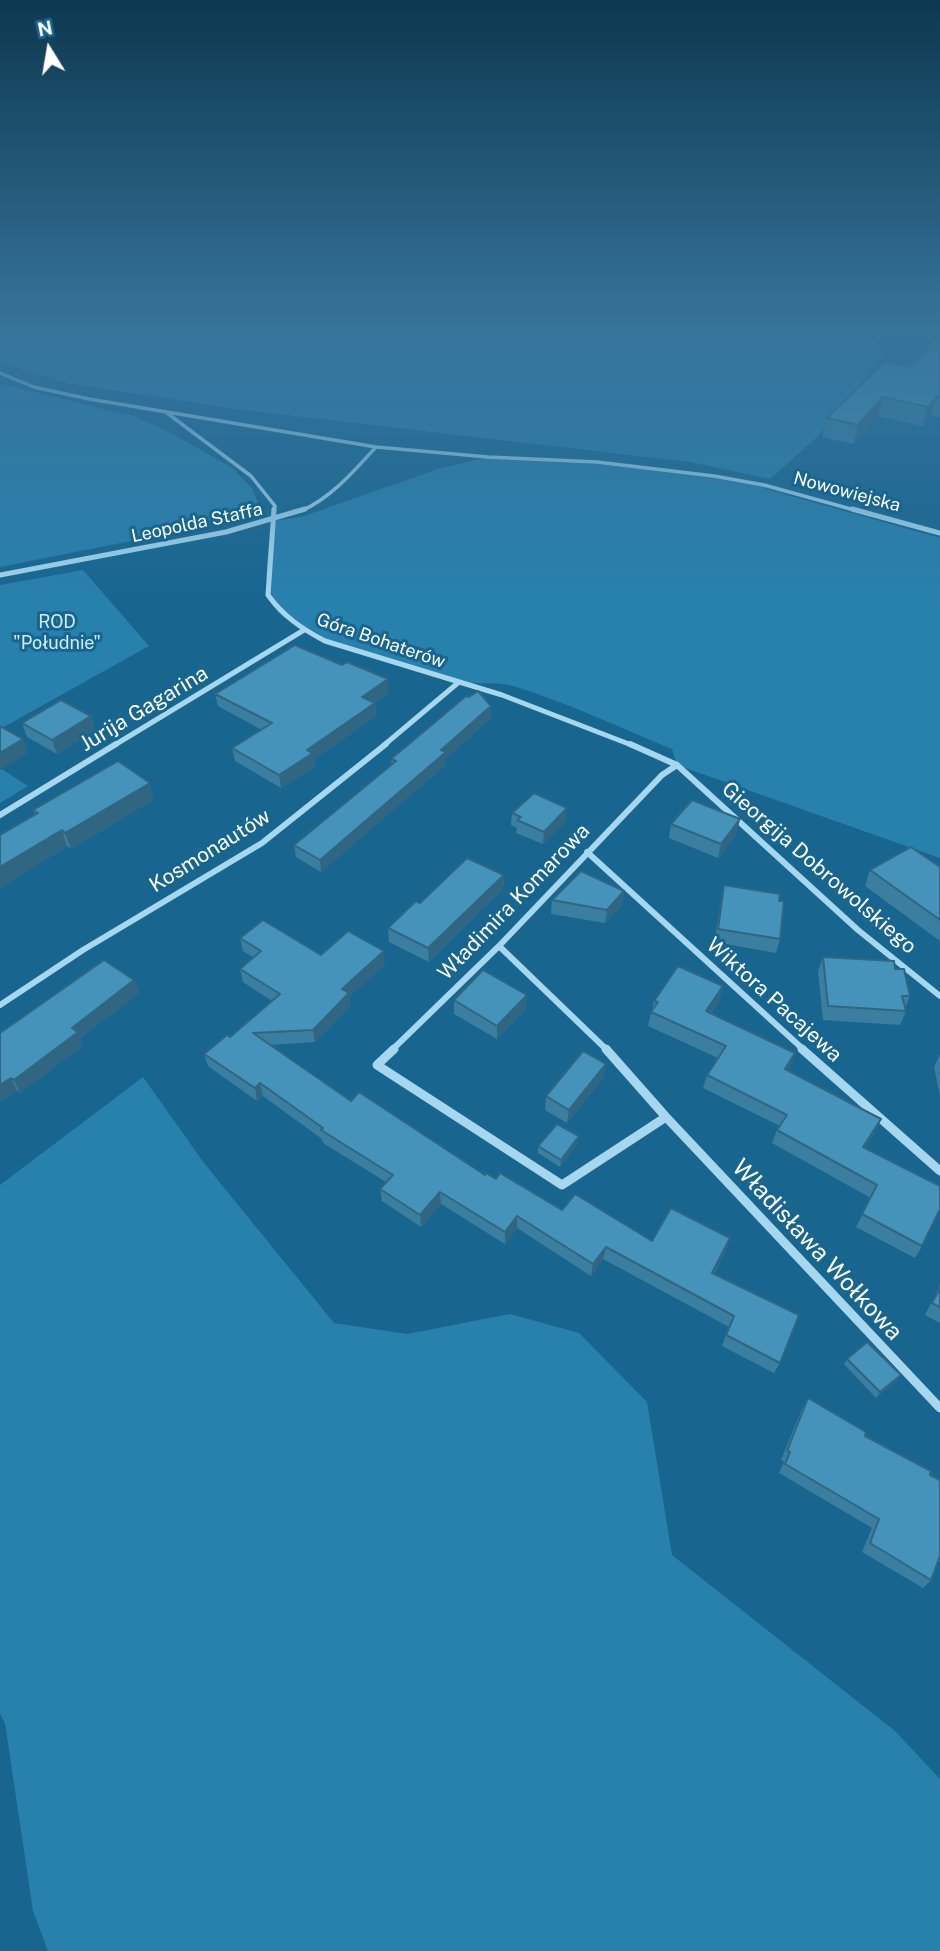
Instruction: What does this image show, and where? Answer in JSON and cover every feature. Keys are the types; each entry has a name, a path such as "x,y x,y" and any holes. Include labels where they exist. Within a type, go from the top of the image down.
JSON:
{"street":[{"name":"Góra Bohaterów","path":"174,419 250,473 275,506 268,595 280,612 304,630 325,640 502,695 677,765"},
{"name":"Nowowiejska","path":"209,419 376,447 488,457 597,462 714,475 788,491 940,533"},
{"name":"Leopolda Staffa","path":"0,575 135,551 272,521 312,506 343,482 376,447"},
{"name":"Jurija Gagarina","path":"0,815 304,630"},
{"name":"Kosmonautów","path":"0,1005 83,950 262,843 430,709 459,682"},
{"name":"Władimira Komarowa","path":"666,1117 562,1185 377,1065 499,946 662,775 677,765"},
{"name":"Gieorgija Dobrowolskiego","path":"677,765 858,930 940,996"},
{"name":"Wiktora Pacajewa","path":"587,852 726,981 940,1171"},
{"name":"Władisława Wołkowa","path":"499,946 581,1024 940,1408"}],"green space":[{"path":"0,419 140,419 231,467 252,488 261,510 256,516 0,567"},
{"path":"321,419 832,419 818,436 770,479 690,462"},
{"path":"488,457 626,466 764,485 766,489 940,538 940,858 677,765 672,749 533,692 507,685 459,682 419,672 333,642 288,620 276,610 271,601 267,579 272,521 301,517 438,469"},
{"name":"ROD \"Południe\"","path":"83,570 149,646 0,729 0,585"},
{"path":"0,768 28,786 0,803"},
{"path":"143,1077 204,1163 334,1323 407,1334 510,1314 579,1333 647,1402 672,1555 895,1731 940,1779 940,1951 48,1951 33,1911 5,1723 0,1714 0,1185"}],"building":[{"path":"832,419 863,419 858,425"},
{"path":"295,645 342,665 347,662 388,679 362,697 375,703 307,750 313,753 279,775 232,748 272,723 215,694"},
{"path":"478,691 491,706 441,750 446,752 320,860 294,845 396,761 391,759 466,696"},
{"path":"61,700 91,716 52,740 22,723"},
{"path":"0,726 23,739 0,753"},
{"path":"118,761 150,783 0,867 0,835 38,813 33,810"},
{"path":"534,793 567,808 544,832 517,820 521,817 512,813"},
{"path":"692,800 740,819 721,844 671,824"},
{"path":"911,847 940,867 940,920 870,870"},
{"path":"467,858 504,875 428,948 388,928 416,901 420,903"},
{"path":"581,871 624,891 607,910 552,900"},
{"path":"724,885 780,894 779,901 784,901 780,939 718,929"},
{"path":"263,920 321,955 348,931 384,951 342,989 349,993 313,1030 253,1033 351,1101 359,1092 485,1175 486,1173 496,1179 500,1173 562,1210 575,1194 652,1241 671,1208 730,1238 712,1273 799,1315 780,1363 726,1335 734,1316 606,1247 593,1264 517,1216 505,1232 440,1192 420,1215 380,1189 393,1175 321,1130 323,1128 260,1083 255,1088 204,1054 227,1035 230,1037 280,994 240,969 261,951 240,938"},
{"path":"823,957 894,961 895,969 904,969 910,996 902,996 906,1011 828,1006"},
{"path":"104,960 134,980 72,1028 78,1032 14,1080 11,1078 0,1085 0,1033"},
{"path":"678,966 723,986 706,1011 795,1053 785,1069 881,1119 863,1147 940,1186 940,1209 922,1246 862,1214 877,1185 777,1130 787,1115 707,1075 726,1046 651,1012 658,1002 654,1001"},
{"path":"483,970 527,995 497,1026 454,1000"},
{"path":"583,1051 606,1064 569,1110 546,1096"},
{"path":"557,1124 579,1136 561,1160 538,1146"},
{"path":"940,1288 940,1307 932,1303"},
{"path":"867,1342 901,1375 880,1392 847,1359"},
{"path":"808,1398 866,1432 865,1436 931,1471 930,1475 940,1480 940,1556 931,1580 870,1543 879,1519 785,1464 790,1452 787,1451"}]}
